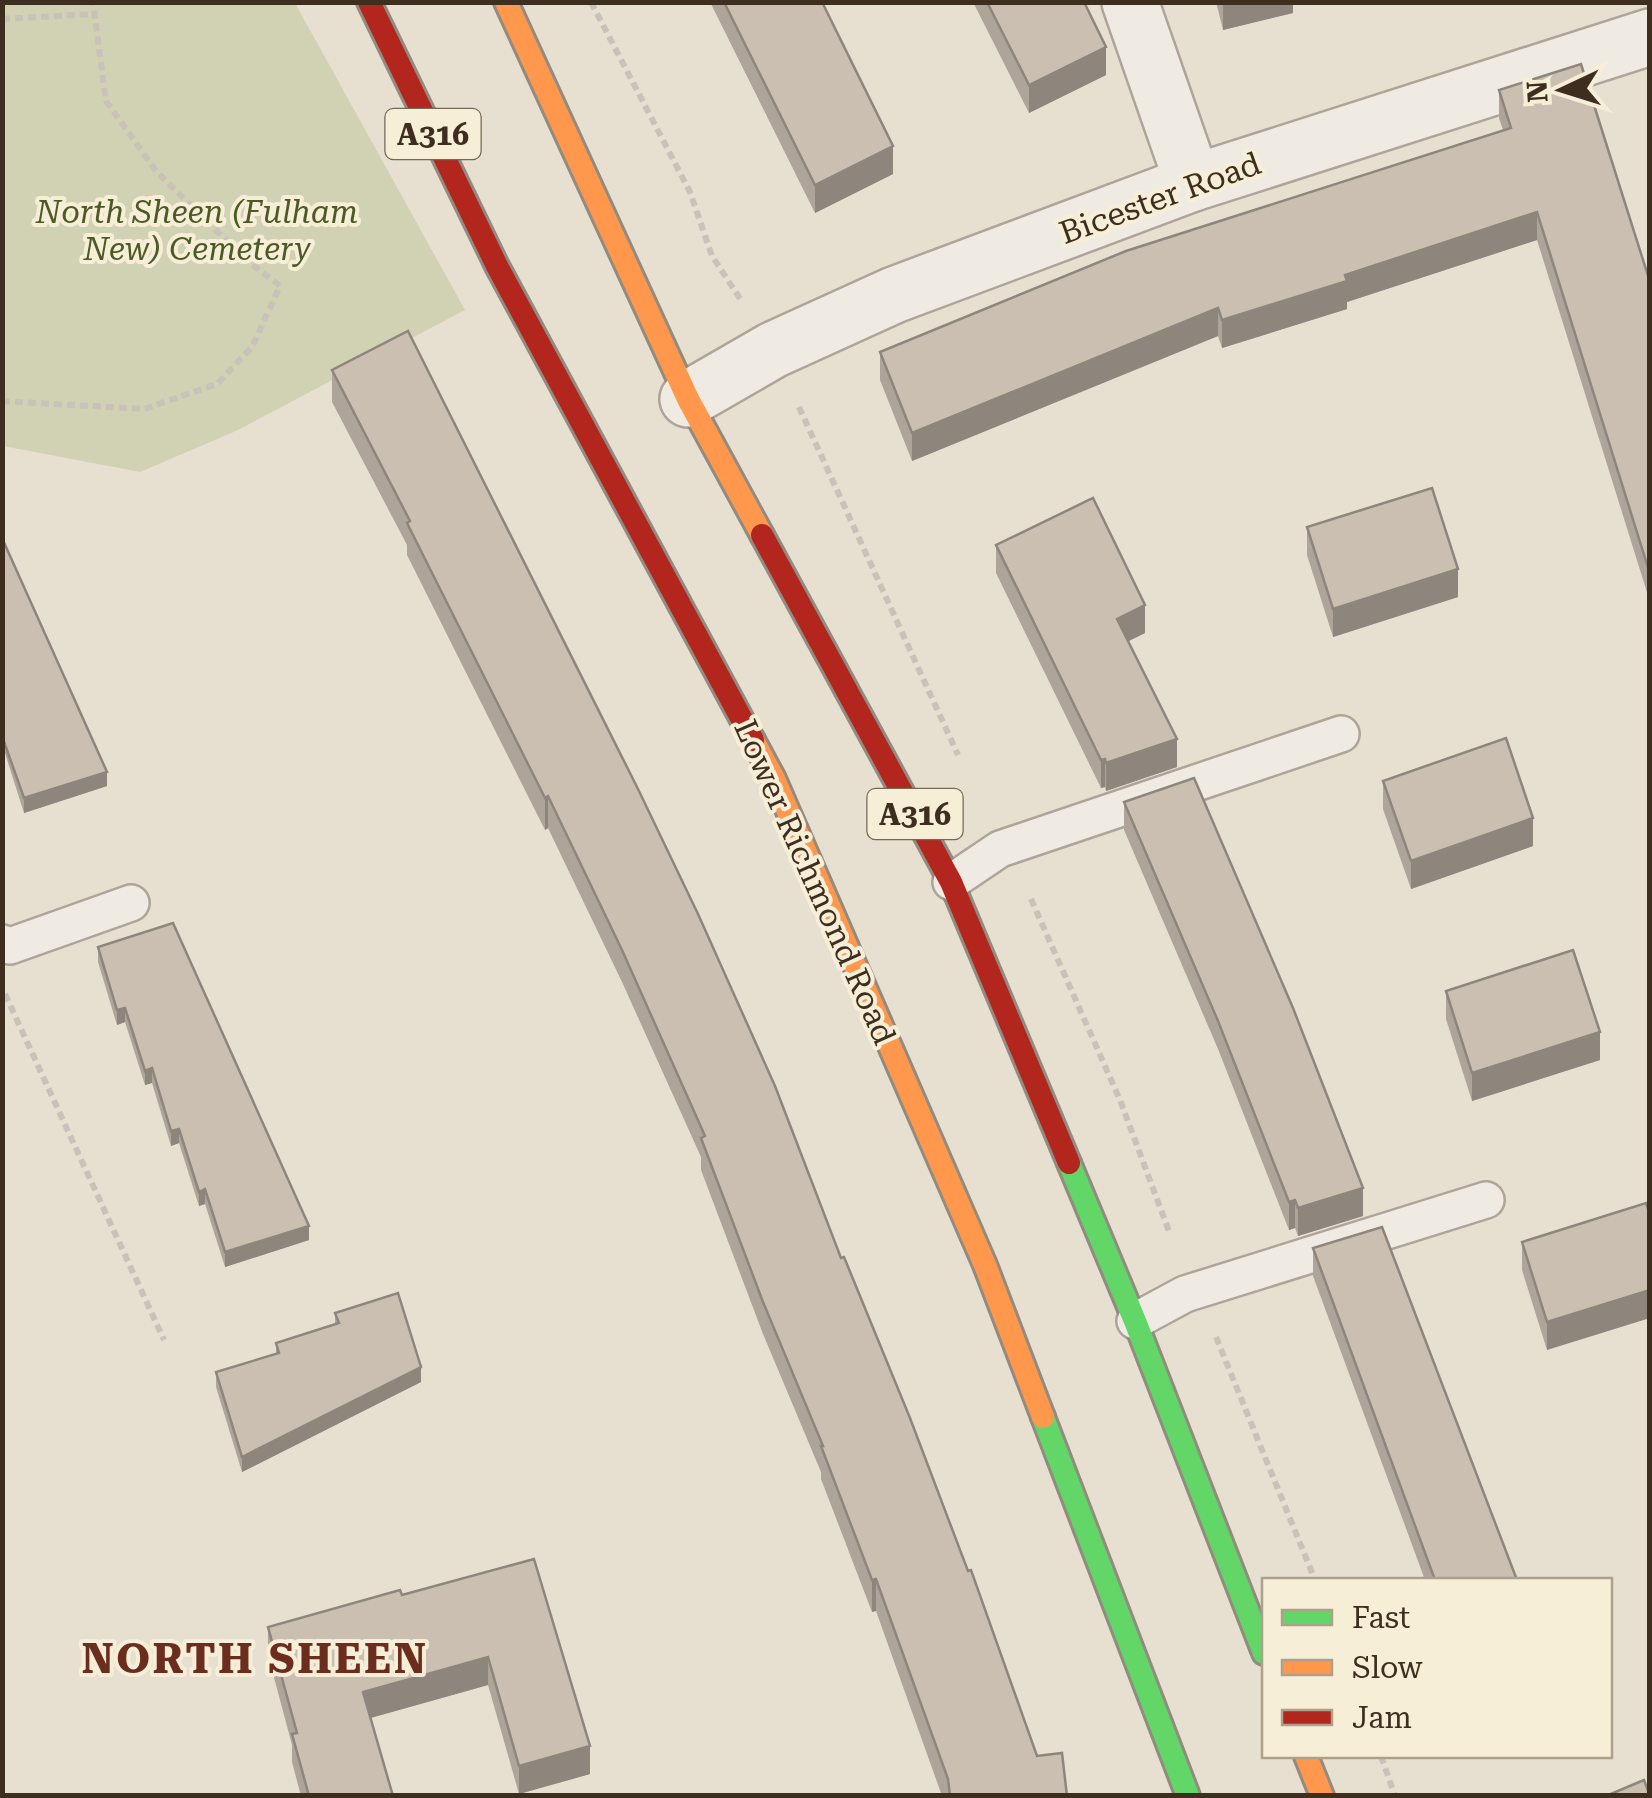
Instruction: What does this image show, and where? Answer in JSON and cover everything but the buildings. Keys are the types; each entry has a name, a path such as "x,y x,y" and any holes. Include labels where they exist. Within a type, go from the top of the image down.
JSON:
{"highway":[{"name":"Lower Richmond Road","path":"369,2 497,266 774,779 985,1265 1188,1796"},
{"name":"A316","path":"506,2 688,399 951,882 1135,1321 1262,1648"},
{"path":"1307,1758 1322,1796"}],"street":[{"path":"1130,2 1194,183"},
{"path":"1644,2 1650,24"},
{"name":"Bicester Road","path":"688,399 773,350 894,295 1194,183 1650,37"}],"lane":[{"path":"951,882 1000,849 1341,734"},
{"path":"2,943 10,946 131,903"},
{"path":"1135,1321 1184,1294 1486,1200"}],"path":[{"path":"2,400 144,409 217,384 252,347 280,286 244,258 156,171 106,101 93,2"},
{"path":"2,20 96,14"},
{"path":"2,989 164,1340"},
{"path":"1382,1758 1396,1796"}],"green space":[{"name":"North Sheen (Fulham New) Cemetery","path":"2,3 295,3 465,310 236,431 140,472 3,446"}],"traffic: fast":[{"path":"1069,1163 1262,1648"},
{"path":"1043,1417 1188,1796"}],"traffic: slow":[{"path":"506,2 688,399 762,535"},
{"path":"753,740 774,779 985,1265 1043,1417"},
{"path":"1307,1758 1322,1796"}],"traffic: jam":[{"path":"369,2 497,266 753,740"},
{"path":"762,535 951,882 1069,1163"}],"district":[{"name":"NORTH SHEEN","path":"255,1658"}]}
